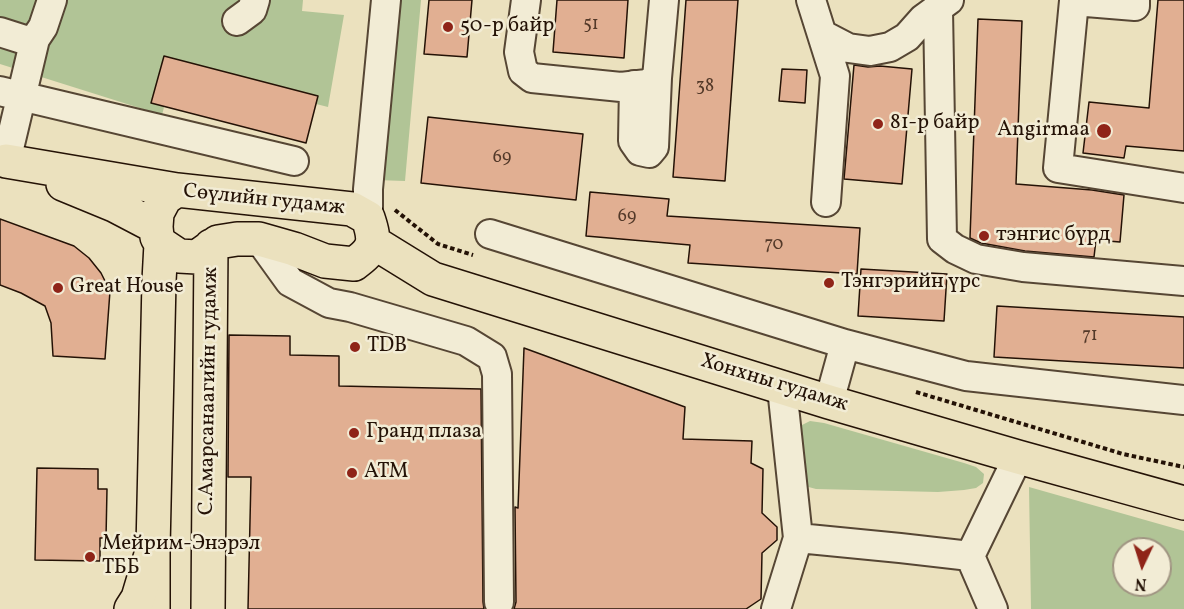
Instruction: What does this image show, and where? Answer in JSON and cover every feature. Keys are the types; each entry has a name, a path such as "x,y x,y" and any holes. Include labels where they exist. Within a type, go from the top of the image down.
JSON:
{"main road":[{"name":"Сөүлийн гудамж","path":"3,160 114,205 159,236 179,256 197,256 218,242 259,239 325,261 354,264 366,255 370,230 360,212 352,209 177,190 165,198 157,213 159,236"},
{"path":"3,160 177,190"},
{"name":"Хонхны гудамж","path":"370,230 433,279 782,388 1184,503"},
{"path":"153,609 159,236"},
{"name":"С.Амарсанаагийн гудамж","path":"208,609 212,246"},
{"path":"131,609 138,598 153,548"}],"street":[{"path":"3,160 11,94 34,39 43,27 52,0"},
{"path":"370,230 368,189 386,0"},
{"path":"526,0 519,52 524,71 532,78 621,87 645,82 664,0"},
{"path":"811,0 835,76 826,202"},
{"path":"1068,0 1135,6 1135,0"},
{"path":"1074,1 1058,168 1184,188"},
{"path":"823,35 848,48 870,51 890,47 907,37 923,19 943,4"},
{"path":"943,4 942,239 955,249 976,259 1023,267 1184,281"},
{"path":"0,32 25,40 34,39"},
{"path":"11,94 294,161"},
{"path":"490,234 844,344 966,376 1184,400"},
{"path":"259,239 290,282 329,303 466,341 492,357 497,374 499,602"},
{"path":"829,402 844,344"},
{"path":"776,609 798,538 782,388"},
{"path":"993,609 970,556 1018,457"},
{"path":"798,538 970,556"}],"green space":[{"path":"0,0 303,0 302,11 344,15 328,107 174,68 162,115 0,64"},
{"path":"394,0 421,0 405,181 376,180"},
{"path":"810,421 824,423 976,467 984,474 983,483 976,488 938,492 816,489 805,486 798,440 802,425"},
{"path":"1029,487 1184,531 1184,609 1031,609"}],"building":[{"name":"50-р байр","path":"429,0 472,0 467,57 424,54"},
{"path":"557,0 628,0 624,58 553,52"},
{"path":"686,0 738,0 725,181 673,177"},
{"path":"1158,0 1184,0 1184,151 1126,146 1124,158 1083,153 1089,102 1149,108"},
{"path":"978,19 1022,21 1016,184 1124,195 1120,242 1096,240 1094,257 1025,251 981,243 970,238"},
{"path":"164,56 318,96 306,143 151,103"},
{"name":"81-р байр","path":"854,65 912,69 902,184 844,179"},
{"path":"782,69 807,70 805,103 779,101"},
{"path":"428,117 583,134 576,200 421,183"},
{"path":"590,192 669,199 667,216 860,228 857,274 688,263 690,245 586,236"},
{"name":"Great House","path":"0,219 74,246 89,258 101,273 110,291 105,359 53,356 51,323 45,306 0,285"},
{"path":"861,269 947,274 944,321 858,316"},
{"path":"997,306 1184,317 1184,368 994,357"},
{"name":"Гранд плаза","path":"229,335 290,336 290,355 339,356 339,386 481,389 484,609 248,609 251,477 228,477"},
{"path":"524,348 685,407 683,439 752,441 751,463 763,469 762,513 777,527 777,540 762,553 761,599 746,609 514,609 516,602 515,507 518,508"},
{"path":"37,468 98,469 98,489 107,489 106,538 100,538 100,561 35,560"}],"place":[{"name":"50-р байр","path":"448,27"},
{"name":"81-р байр","path":"878,124"},
{"name":"Angirmaa","path":"1104,131"},
{"name":"тэнгис бүрд","path":"984,236"},
{"name":"Тэнгэрийн үрс","path":"829,283"},
{"name":"Great House","path":"58,288"},
{"name":"TDB","path":"355,347"},
{"name":"Гранд плаза","path":"354,433"},
{"name":"ATM","path":"352,473"},
{"name":"Мейрим-Энэрэл ТББ","path":"90,557"}]}
